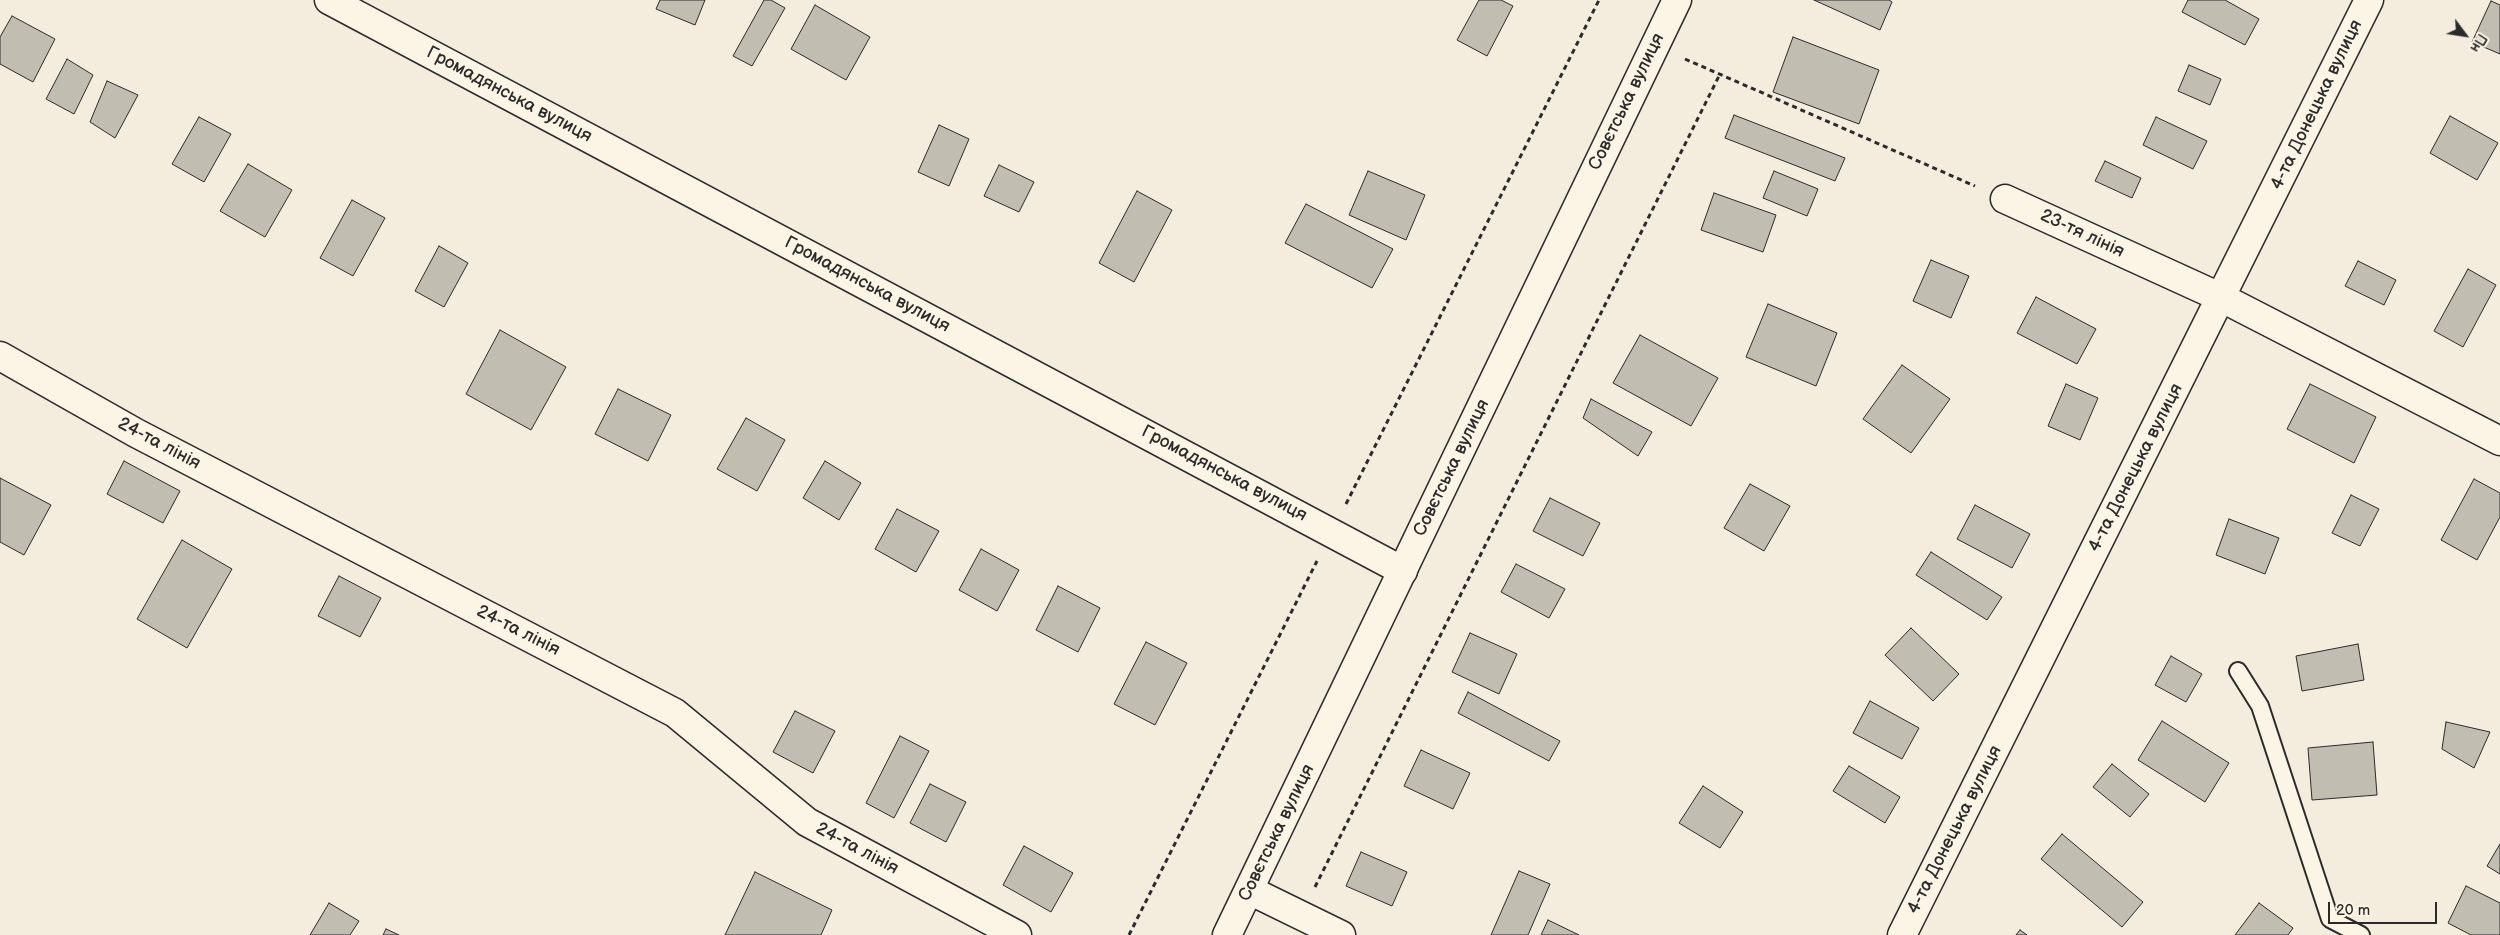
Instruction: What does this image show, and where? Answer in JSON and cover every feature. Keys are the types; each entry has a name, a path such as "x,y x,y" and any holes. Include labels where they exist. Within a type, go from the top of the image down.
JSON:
{"street":[{"name":"Громадянська вулиця","path":"329,0 1332,531 1403,571"},
{"name":"Совєтська вулиця","path":"1227,935 1677,0"},
{"name":"4-та Донецька вулиця","path":"1902,935 2222,298 2369,0"},
{"name":"23-тя лінія","path":"2005,199 2222,298 2500,441"},
{"name":"24-та лінія","path":"0,356 136,433 675,713 807,822 1017,935"},
{"path":"1249,890 1341,935"}],"lane":[{"path":"2238,671 2260,706 2330,919 2361,935"}],"path":[{"path":"1129,935 1599,0"},
{"path":"1655,45 2005,199"},
{"path":"1301,914 1720,74"}],"building":[{"path":"660,0 705,0 695,25 656,9"},
{"path":"764,0 771,0 785,8 752,66 733,56"},
{"path":"1479,0 1501,0 1513,6 1487,56 1457,40"},
{"path":"1814,0 1889,0 1892,2 1880,30"},
{"path":"2188,0 2225,0 2259,19 2245,45 2182,12"},
{"path":"2491,1 2500,5 2500,54 2472,42"},
{"path":"815,5 870,37 846,80 791,49"},
{"path":"12,16 55,39 33,82 0,64 0,37"},
{"path":"1793,37 1879,70 1859,124 1773,92"},
{"path":"67,59 93,75 74,114 46,99"},
{"path":"2189,65 2221,79 2210,105 2178,91"},
{"path":"107,81 138,95 115,138 90,122"},
{"path":"1734,115 1845,158 1835,181 1725,138"},
{"path":"2450,116 2498,143 2477,180 2430,153"},
{"path":"199,117 231,134 204,182 172,164"},
{"path":"2156,117 2207,141 2193,169 2143,145"},
{"path":"939,125 969,139 949,186 918,172"},
{"path":"2105,161 2141,178 2132,198 2095,181"},
{"path":"248,164 292,190 265,237 220,211"},
{"path":"999,165 1034,182 1019,212 984,196"},
{"path":"1368,171 1425,195 1406,240 1349,215"},
{"path":"1774,171 1818,189 1807,216 1763,198"},
{"path":"1137,191 1172,210 1134,282 1099,263"},
{"path":"1714,193 1776,215 1763,252 1701,230"},
{"path":"352,200 385,218 353,276 320,258"},
{"path":"1306,204 1393,249 1372,288 1285,243"},
{"path":"439,246 468,263 444,307 415,291"},
{"path":"1931,260 1969,276 1951,318 1913,301"},
{"path":"2358,261 2396,280 2384,305 2345,286"},
{"path":"2468,269 2496,285 2463,347 2434,331"},
{"path":"2036,297 2096,329 2077,364 2017,333"},
{"path":"1768,304 1837,333 1816,386 1746,357"},
{"path":"500,330 566,367 531,430 466,394"},
{"path":"1640,335 1718,378 1691,426 1613,383"},
{"path":"1902,365 1950,399 1911,453 1863,419"},
{"path":"2066,384 2098,398 2080,440 2048,426"},
{"path":"2310,384 2376,417 2354,463 2287,429"},
{"path":"618,389 671,415 648,461 595,434"},
{"path":"1591,399 1652,432 1638,456 1583,418"},
{"path":"746,418 785,440 757,491 717,469"},
{"path":"124,461 180,491 163,523 107,494"},
{"path":"825,461 861,483 839,520 803,498"},
{"path":"0,478 51,505 24,555 0,542"},
{"path":"2474,479 2500,493 2500,517 2477,560 2441,540"},
{"path":"1750,484 1790,506 1764,551 1724,528"},
{"path":"2351,495 2379,509 2360,546 2332,533"},
{"path":"1550,498 1600,523 1583,556 1533,531"},
{"path":"1975,505 2030,534 2012,568 1957,539"},
{"path":"897,509 939,531 916,572 875,549"},
{"path":"2229,519 2279,538 2265,574 2216,555"},
{"path":"182,540 232,569 187,648 137,619"},
{"path":"981,549 1019,570 997,611 959,590"},
{"path":"1931,552 2002,597 1987,620 1916,575"},
{"path":"1516,564 1565,589 1549,618 1501,592"},
{"path":"339,576 381,598 360,637 318,616"},
{"path":"1058,586 1100,608 1078,652 1036,630"},
{"path":"1911,628 1959,674 1933,701 1885,655"},
{"path":"1470,633 1517,654 1499,694 1452,672"},
{"path":"1146,642 1187,663 1155,725 1114,704"},
{"path":"2358,644 2364,680 2302,691 2296,656"},
{"path":"2171,656 2202,674 2186,702 2155,685"},
{"path":"1468,692 1560,741 1549,761 1458,713"},
{"path":"1870,701 1919,728 1902,759 1853,733"},
{"path":"795,711 835,731 813,773 773,752"},
{"path":"2162,721 2229,763 2205,802 2138,760"},
{"path":"2446,722 2490,732 2474,768 2442,749"},
{"path":"900,736 929,751 894,818 866,803"},
{"path":"2373,742 2377,795 2312,800 2308,748"},
{"path":"1421,750 1470,773 1453,809 1404,786"},
{"path":"2112,764 2149,794 2130,817 2093,787"},
{"path":"1849,766 1900,797 1885,823 1833,791"},
{"path":"930,784 966,802 946,842 910,823"},
{"path":"1703,786 1743,812 1720,848 1679,823"},
{"path":"2062,834 2143,902 2122,927 2041,859"},
{"path":"2500,844 2500,874 2487,866"},
{"path":"1024,846 1073,873 1051,912 1003,885"},
{"path":"1361,852 1407,872 1392,906 1346,886"},
{"path":"1519,871 1550,884 1528,935 1491,935"},
{"path":"755,872 832,910 821,935 725,935"},
{"path":"2466,886 2500,903 2500,935 2471,935 2448,923"},
{"path":"329,903 359,921 350,935 310,935"},
{"path":"2259,903 2293,928 2288,935 2235,935"},
{"path":"1548,920 1579,935 1541,935"},
{"path":"386,929 399,935 383,935"},
{"path":"2020,930 2027,935 2016,935"}]}
